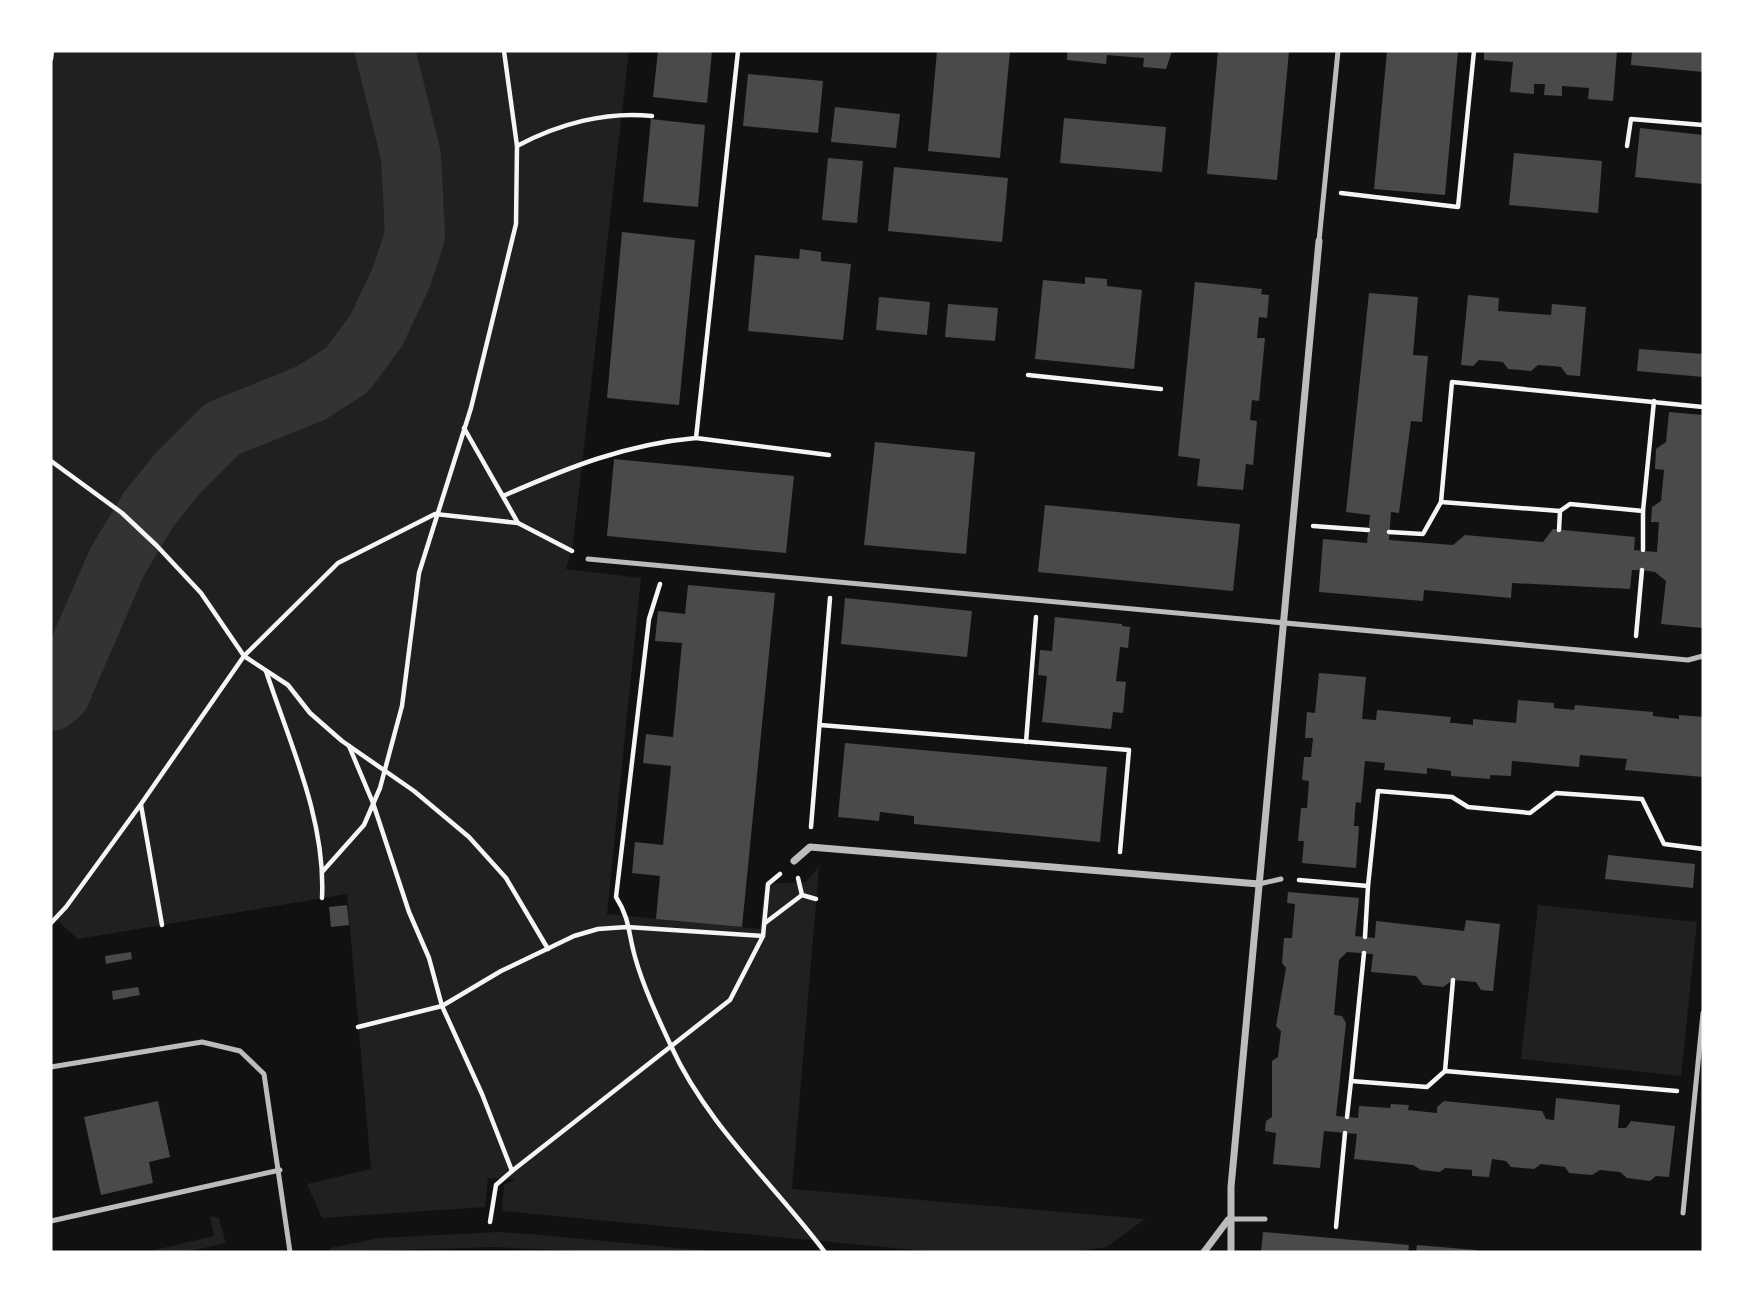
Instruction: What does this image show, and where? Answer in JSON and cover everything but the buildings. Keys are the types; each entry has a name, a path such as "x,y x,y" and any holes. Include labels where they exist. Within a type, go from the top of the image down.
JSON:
{"street":[{"path":"1230,1252 1229,1219 1318,241"},
{"path":"794,861 810,847 1259,884"},
{"path":"1204,1252 1229,1219"}],"lane":[{"path":"1318,241 1338,51"},
{"path":"588,559 831,580 1282,625 1688,660 1703,656"},
{"path":"1259,884 1281,879"},
{"path":"1683,1213 1703,1013"},
{"path":"51,1068 202,1042 240,1051 264,1074 290,1252"},
{"path":"51,1221 280,1170"},
{"path":"1229,1219 1265,1220"}],"path":[{"path":"51,60 52,51"},
{"path":"696,438 738,51"},
{"path":"1323,191 1458,207 1474,51"},
{"path":"323,872 364,825 385,771 402,706 419,573 435,514 464,428 516,224 517,146 506,52"},
{"path":"517,146 579,121 633,114 653,116"},
{"path":"1627,146 1631,119 1703,125"},
{"path":"1028,375 1161,389"},
{"path":"1389,532 1423,534 1441,502 1452,382 1703,407"},
{"path":"1643,550 1643,511 1654,401"},
{"path":"464,428 518,523"},
{"path":"503,496 609,453 658,441 696,438 829,456"},
{"path":"51,461 122,513 157,546 201,593 244,656 288,685 310,713 469,837 506,878 548,950"},
{"path":"1441,502 1560,511 1570,504 1643,511"},
{"path":"1559,530 1560,511"},
{"path":"51,923 66,907 141,804 244,656 338,564 435,514 518,523 588,559"},
{"path":"1313,526 1368,530"},
{"path":"664,566 649,619 616,897 628,916 627,926 635,960 671,1046 719,1128 787,1202 824,1251"},
{"path":"1634,654 1642,570"},
{"path":"810,847 831,580"},
{"path":"1026,741 1038,600"},
{"path":"265,670 316,822 323,872 322,898"},
{"path":"820,725 1129,750 1119,872"},
{"path":"349,745 373,803 409,912 429,958 442,1006 482,1094 512,1171"},
{"path":"1365,937 1378,791 1452,797 1468,807 1530,813 1556,793 1642,799 1664,844 1703,849"},
{"path":"141,804 162,925"},
{"path":"491,1222 496,1185 730,1000 763,936 768,884 794,861 802,895"},
{"path":"1281,879 1368,886"},
{"path":"802,895 816,899"},
{"path":"765,923 802,895"},
{"path":"358,1027 442,1006 501,971 598,929 627,926 763,936"},
{"path":"1348,1117 1364,953"},
{"path":"1445,1072 1453,980"},
{"path":"1351,1081 1427,1087 1445,1072 1696,1093"},
{"path":"1336,1227 1345,1133"}],"shaded area":[{"path":"51,51 629,51 573,544 566,569 641,578 607,914 760,929 765,884 806,882 819,867 792,1189 1145,1219 1107,1247 1069,1252 937,1252 502,1211 504,1185 516,1179 488,1178 485,1207 322,1218 307,1184 371,1169 347,894 78,939 51,915"},
{"path":"1538,905 1697,922 1681,1076 1521,1059"},
{"path":"210,1216 219,1218 226,1243 185,1252 146,1252 214,1236"},
{"path":"498,1232 719,1252 600,1252 493,1247 331,1252 330,1248 380,1238"}],"waterway":[{"path":"51,701 60,694 117,562 149,509 178,473 222,429 311,393 347,370 376,331 401,278 415,236 411,156 385,51"}]}
